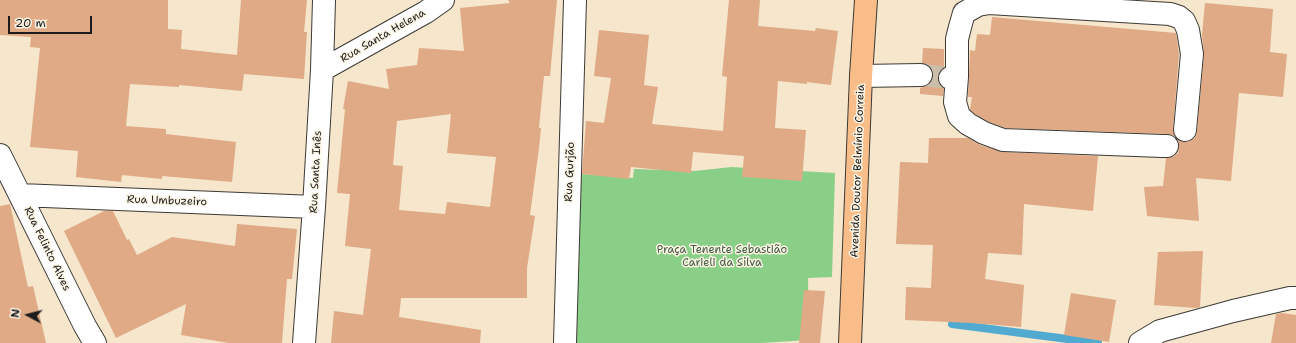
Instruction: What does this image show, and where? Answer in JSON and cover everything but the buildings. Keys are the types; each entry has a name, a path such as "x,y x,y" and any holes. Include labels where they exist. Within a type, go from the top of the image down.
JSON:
{"main road":[{"name":"Avenida Doutor Belmínio Correia","path":"850,343 861,76 866,0"}],"street":[{"name":"Rua Santa Inês","path":"304,343 322,70 324,0"},
{"name":"Rua Santa Helena","path":"322,70 426,12 443,0"},
{"name":"Rua Gurjão","path":"565,343 575,0"},
{"path":"1167,146 1003,140 978,130 968,124 959,116 955,102 954,77 957,46 964,13 978,5 989,3 1170,14 1179,18 1188,30 1192,54 1185,130"},
{"path":"861,76 921,75"},
{"name":"Rua Felinto Alves","path":"0,155 85,326 95,343"},
{"name":"Rua Umbuzeiro","path":"20,195 314,207"},
{"path":"1140,343 1160,331 1233,311 1290,298 1296,298"}],"green space":[{"name":"Praça Tenente Sebastião Carieli da Silva","path":"732,167 835,173 832,277 808,278 809,340 761,343 574,343 580,174 633,178 634,169 694,171"}],"waterway":[{"path":"952,324 1098,343"}],"tunnel":[{"path":"921,75 950,78"}]}
